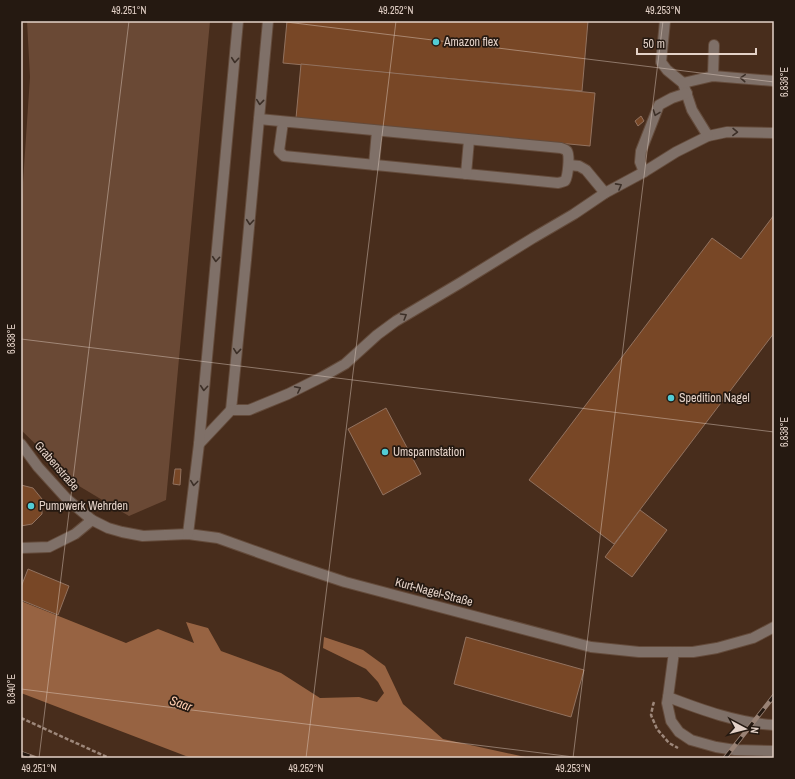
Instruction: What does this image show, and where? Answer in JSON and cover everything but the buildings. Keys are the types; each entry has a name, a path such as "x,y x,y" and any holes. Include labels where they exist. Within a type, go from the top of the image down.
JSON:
{"street":[{"path":"188,534 199,444 238,21"},
{"path":"199,444 231,410 268,21"},
{"path":"665,21 661,62 685,88 692,110 708,136"},
{"path":"713,76 714,45"},
{"path":"644,172 640,162 641,151 659,105 672,98 685,88 713,76 774,81"},
{"path":"259,119 561,148 568,153 569,165 565,180 558,183 284,156 279,151 283,122"},
{"path":"374,165 377,131"},
{"path":"231,410 248,410 288,394 345,364 396,320 574,214 605,193 644,172 676,152 708,136 727,132 774,133"},
{"path":"466,174 469,140"},
{"path":"569,165 579,166 586,170 605,193"},
{"name":"Grabenstraße","path":"21,444 38,467 67,499 92,520"},
{"path":"21,548 49,547 75,534 92,520"},
{"name":"Kurt-Nagel-Straße","path":"92,520 108,528 143,536 188,534 218,538 345,582 592,647 639,652 693,652 717,648 753,638 774,627"},
{"path":"674,652 667,703 671,721 678,732 691,740 716,747 735,750 774,751"},
{"path":"668,697 697,708 742,721 774,725"}],"path":[{"path":"21,718 109,758"}],"shaded area":[{"path":"27,21 210,21 166,500 129,516 79,486 21,430 21,212 30,77"}],"water":[{"name":"Saar","path":"21,601 126,643 158,629 194,643 186,622 208,628 221,651 281,673 320,698 359,697 377,702 384,693 378,682 366,669 323,648 324,637 363,650 385,666 403,704 443,739 530,758 191,758 21,693"}],"railway":[{"path":"725,758 774,696"},
{"path":"21,753 35,758"}],"place":[{"name":"Amazon flex","path":"436,42"},
{"name":"Spedition Nagel","path":"671,398"},
{"name":"Umspannstation","path":"385,452"},
{"name":"Pumpwerk Wehrden","path":"31,506"}]}
